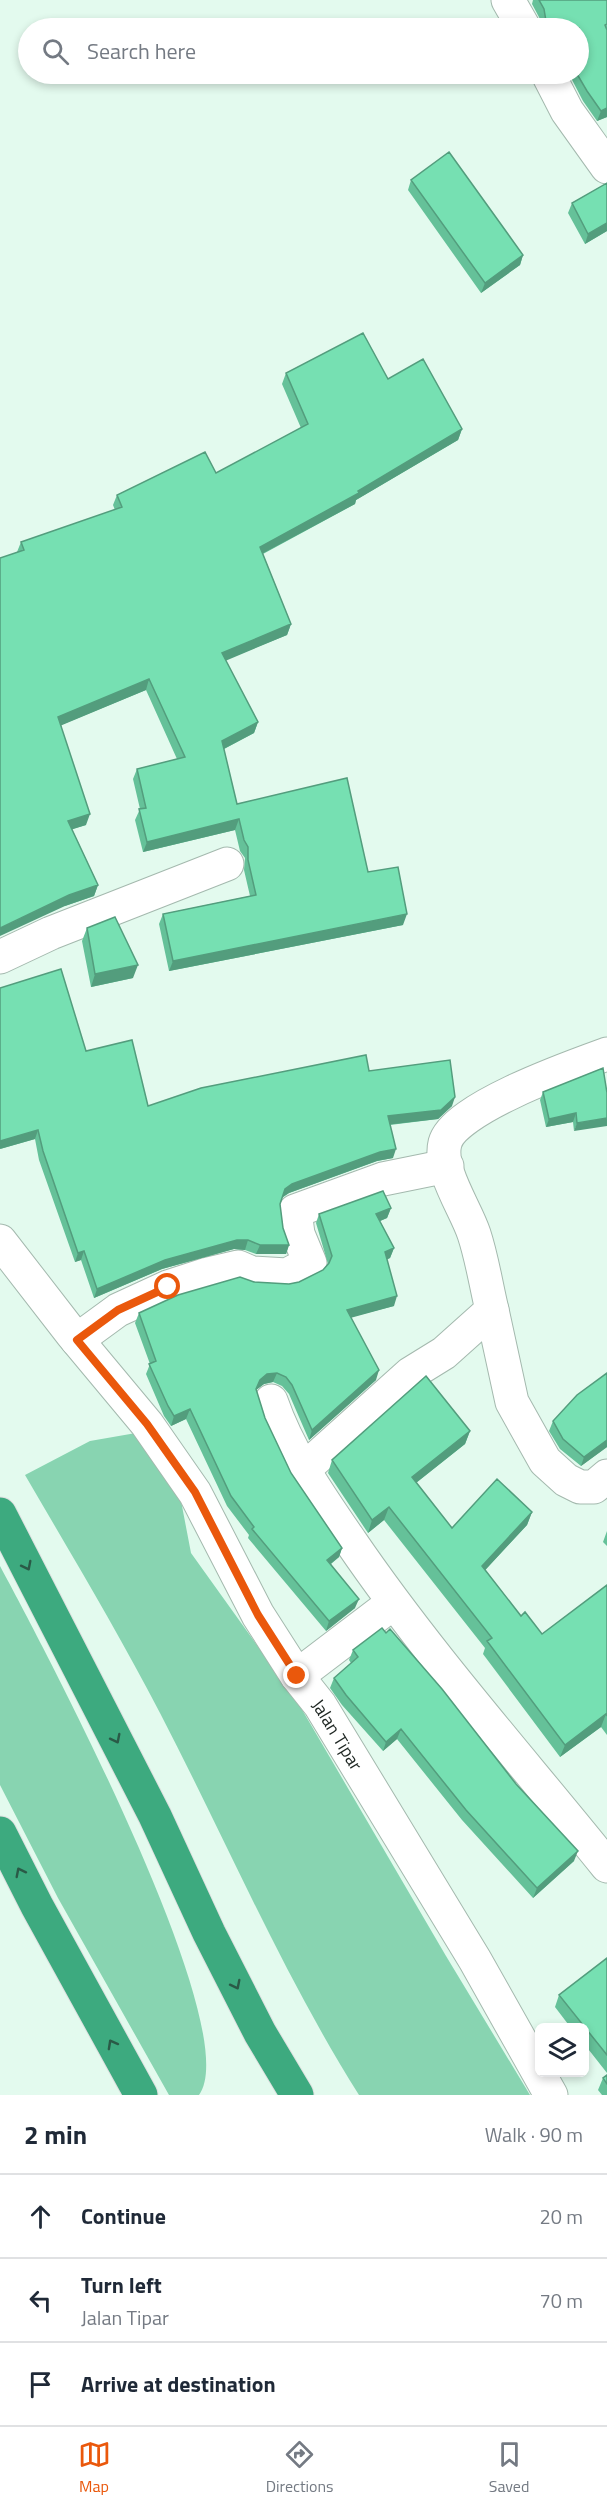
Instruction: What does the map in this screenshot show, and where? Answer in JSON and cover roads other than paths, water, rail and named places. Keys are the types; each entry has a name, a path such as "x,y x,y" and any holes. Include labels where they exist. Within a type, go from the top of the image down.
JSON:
{"highway":[{"path":"0,1514 155,1816 209,1933 289,2089"},
{"path":"0,1833 36,1906 141,2095"}],"street":[{"path":"508,0 518,18"},
{"path":"553,84 567,111 607,167"},
{"path":"0,957 51,933 227,864"},
{"path":"607,1054 519,1089 470,1115 445,1142 447,1166 474,1234 512,1402 545,1461 566,1480 580,1487 594,1487 607,1476"},
{"path":"77,1340 118,1310 168,1287 208,1274 238,1267 252,1273 287,1275 310,1263 298,1234 295,1211 383,1179 447,1166"},
{"name":"Jalan Tipar","path":"0,1241 77,1340 147,1424 195,1492 258,1615 339,1736 475,1960 551,2095"},
{"path":"303,1471 410,1374 444,1353 492,1310"},
{"path":"271,1401 279,1425 303,1471 393,1604 607,1866"},
{"path":"297,1676 393,1604"}]}
